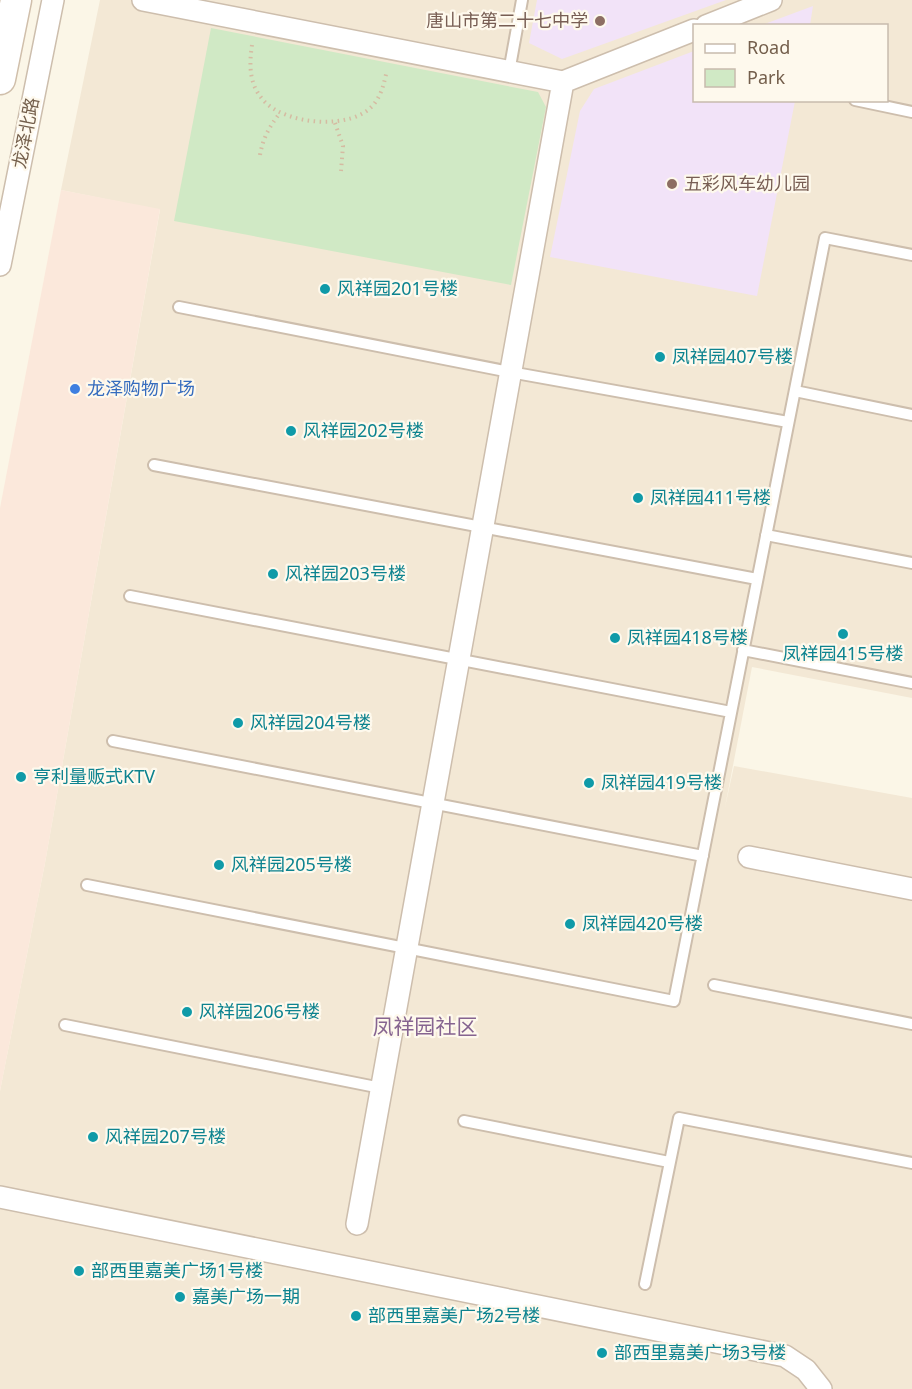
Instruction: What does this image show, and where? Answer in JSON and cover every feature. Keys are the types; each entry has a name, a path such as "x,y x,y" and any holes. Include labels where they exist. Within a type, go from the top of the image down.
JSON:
{"main road":[{"path":"0,79 16,0"}],"street":[{"name":"龙泽北路","path":"0,265 52,0"},
{"path":"143,0 191,5 256,22 563,82 693,30"},
{"path":"711,24 771,0"},
{"path":"357,1224 563,82"},
{"path":"748,857 912,889"},
{"path":"0,1197 785,1356 806,1371 821,1389"}],"lane":[{"path":"509,72 522,0"},
{"path":"864,102 912,112"},
{"path":"87,885 674,1001 825,238 912,255"},
{"path":"179,307 510,372 789,423"},
{"path":"795,392 912,415"},
{"path":"154,465 757,579"},
{"path":"766,535 912,563"},
{"path":"130,596 731,712"},
{"path":"743,650 912,683"},
{"path":"113,741 703,856"},
{"path":"714,985 912,1024"},
{"path":"65,1025 381,1088"},
{"path":"645,1284 679,1118 912,1163"},
{"path":"464,1121 669,1162"}],"path":[{"path":"256,22 249,67 254,85 264,102 280,113 335,123 358,116 373,106 383,91 391,49"},
{"path":"260,155 268,128 280,113"},
{"path":"335,123 343,146 341,171"}],"shaded area":[{"path":"100,0 912,0 912,698 752,667 725,807 734,766 912,798 912,1389 0,1389 0,1091 45,863 160,210 61,190"},
{"name":"唐山市第二十七中学","path":"537,0 726,0 562,59 529,43"},
{"path":"813,6 810,24 765,24"},
{"name":"五彩风车幼儿园","path":"693,51 693,102 795,102 757,296 550,257 580,111 594,89"},
{"name":"龙泽购物广场","path":"61,190 160,209 45,863 0,1091 0,508"}],"green space":[{"path":"211,28 538,92 546,107 511,285 174,221"}],"place":[{"name":"唐山市第二十七中学","path":"600,21"},
{"name":"五彩风车幼儿园","path":"672,184"},
{"name":"风祥园201号楼","path":"325,289"},
{"name":"凤祥园407号楼","path":"660,357"},
{"name":"龙泽购物广场","path":"75,389"},
{"name":"风祥园202号楼","path":"291,431"},
{"name":"凤祥园411号楼","path":"638,498"},
{"name":"风祥园203号楼","path":"273,574"},
{"name":"凤祥园415号楼","path":"843,634"},
{"name":"凤祥园418号楼","path":"615,638"},
{"name":"风祥园204号楼","path":"238,723"},
{"name":"亨利量贩式KTV","path":"21,777"},
{"name":"凤祥园419号楼","path":"589,783"},
{"name":"风祥园205号楼","path":"219,865"},
{"name":"凤祥园420号楼","path":"570,924"},
{"name":"风祥园206号楼","path":"187,1012"},
{"name":"风祥园207号楼","path":"93,1137"},
{"name":"部西里嘉美广场1号楼","path":"79,1271"},
{"name":"嘉美广场一期","path":"180,1297"},
{"name":"部西里嘉美广场2号楼","path":"356,1316"},
{"name":"部西里嘉美广场3号楼","path":"602,1353"}],"district":[{"name":"凤祥园社区","path":"425,1027"}]}
